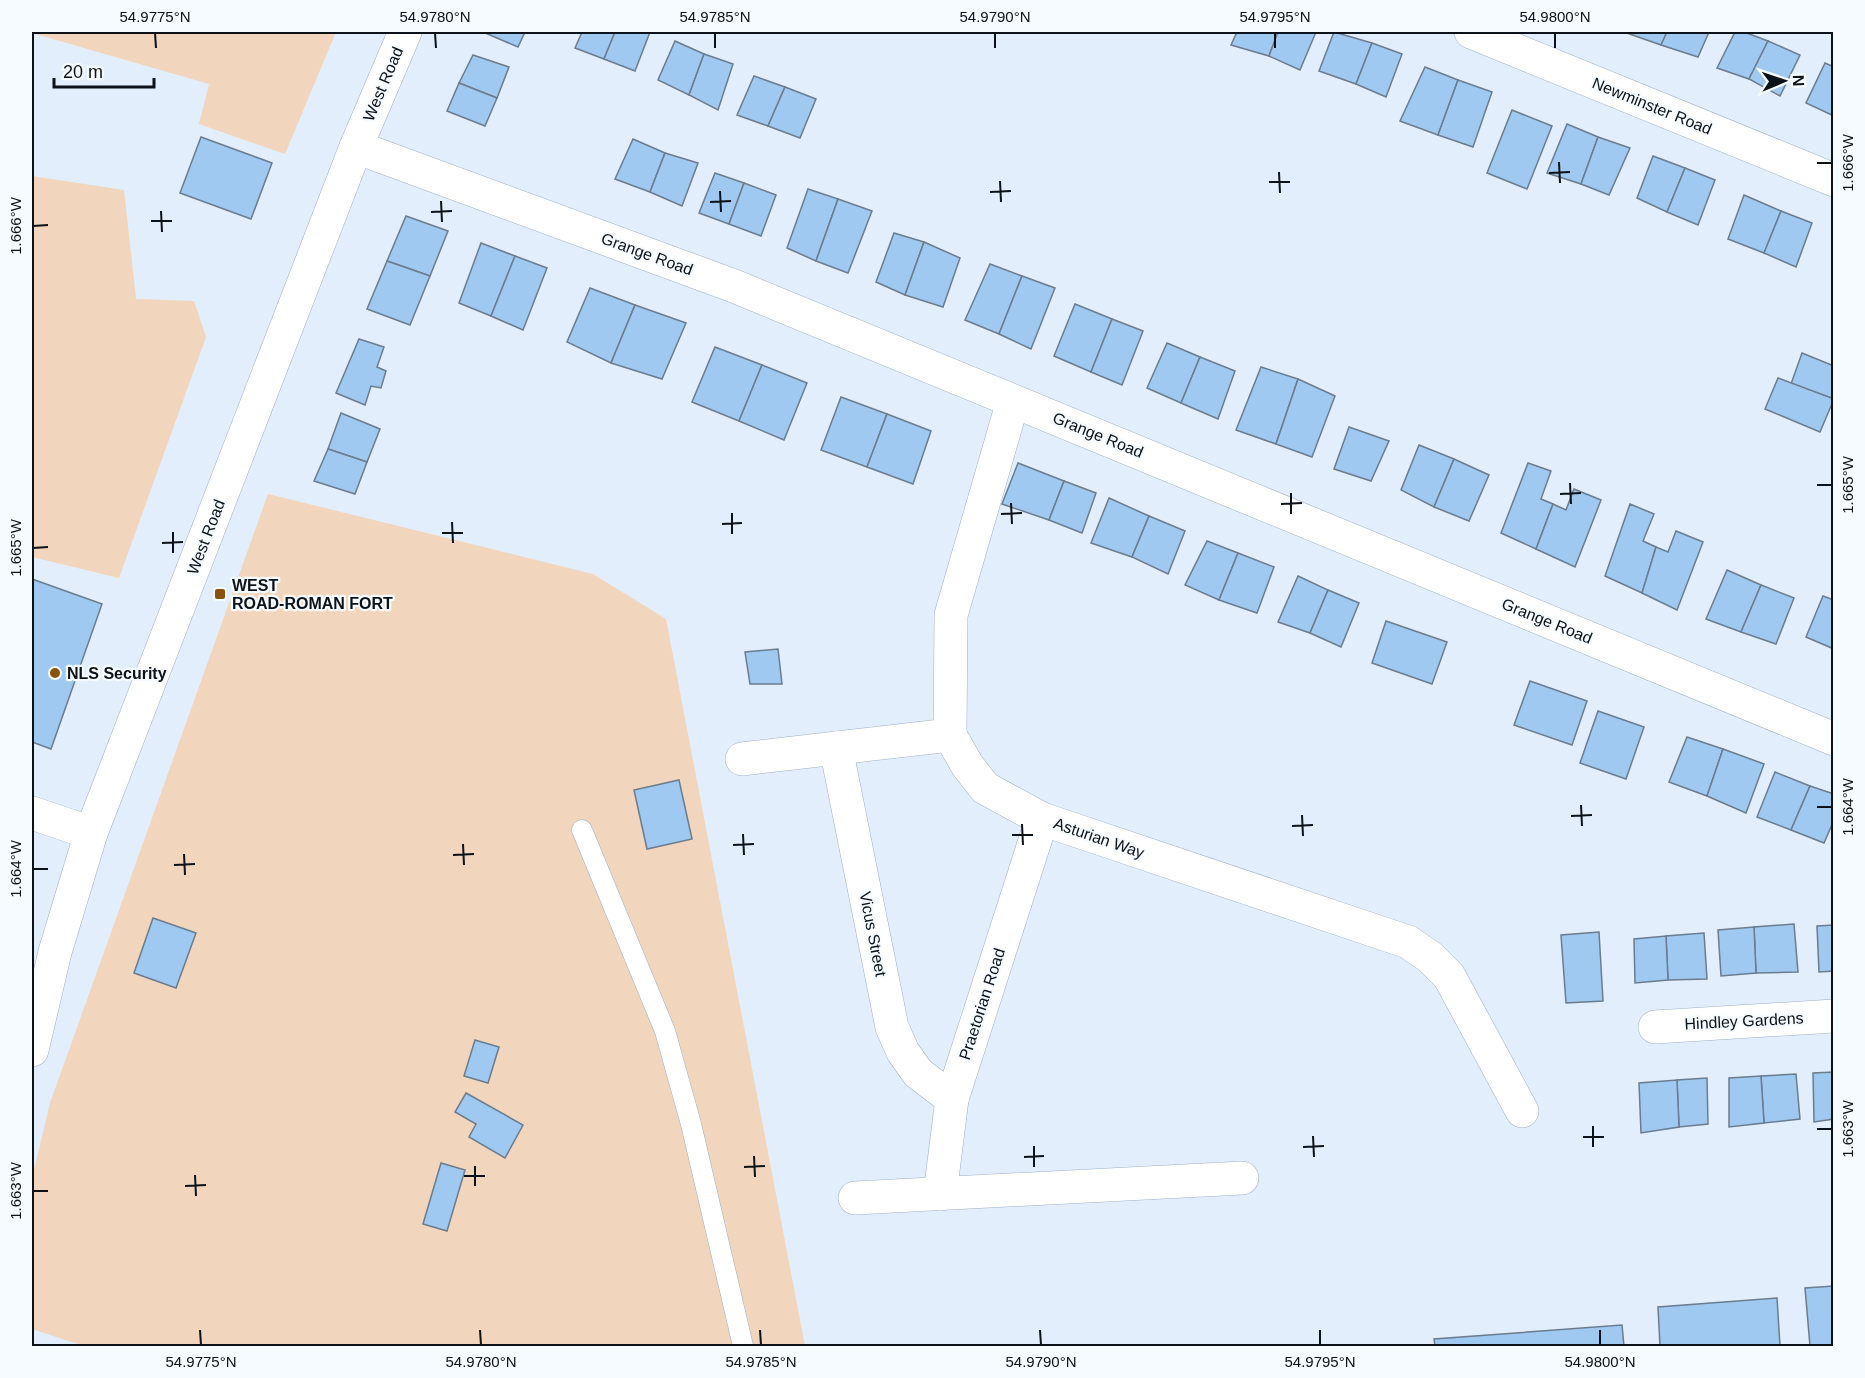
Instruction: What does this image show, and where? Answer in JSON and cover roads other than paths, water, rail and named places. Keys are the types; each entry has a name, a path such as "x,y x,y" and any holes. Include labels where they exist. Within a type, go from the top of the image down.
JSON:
{"street":[{"name":"West Road","path":"32,1050 55,952 91,833 356,147 405,32"},
{"name":"Newminster Road","path":"1471,32 1833,180"},
{"name":"Grange Road","path":"356,147 734,286 1833,739"},
{"path":"742,759 950,735 951,615 1013,401"},
{"name":"Asturian Way","path":"950,735 967,765 985,788 1042,819 1408,942 1430,957 1449,976 1522,1111"},
{"name":"Vicus Street","path":"836,748 892,1027 903,1052 918,1073 952,1099"},
{"path":"32,813 91,833"},
{"name":"Praetorian Road","path":"940,1194 952,1099 1042,819"},
{"name":"Hindley Gardens","path":"1655,1027 1833,1016"},
{"path":"855,1198 1242,1178"}],"lane":[{"path":"582,830 665,1031 691,1124 743,1347"}],"place":[{"name":"WEST ROAD-ROMAN FORT","path":"220,594"},
{"name":"NLS Security","path":"55,673"}]}
